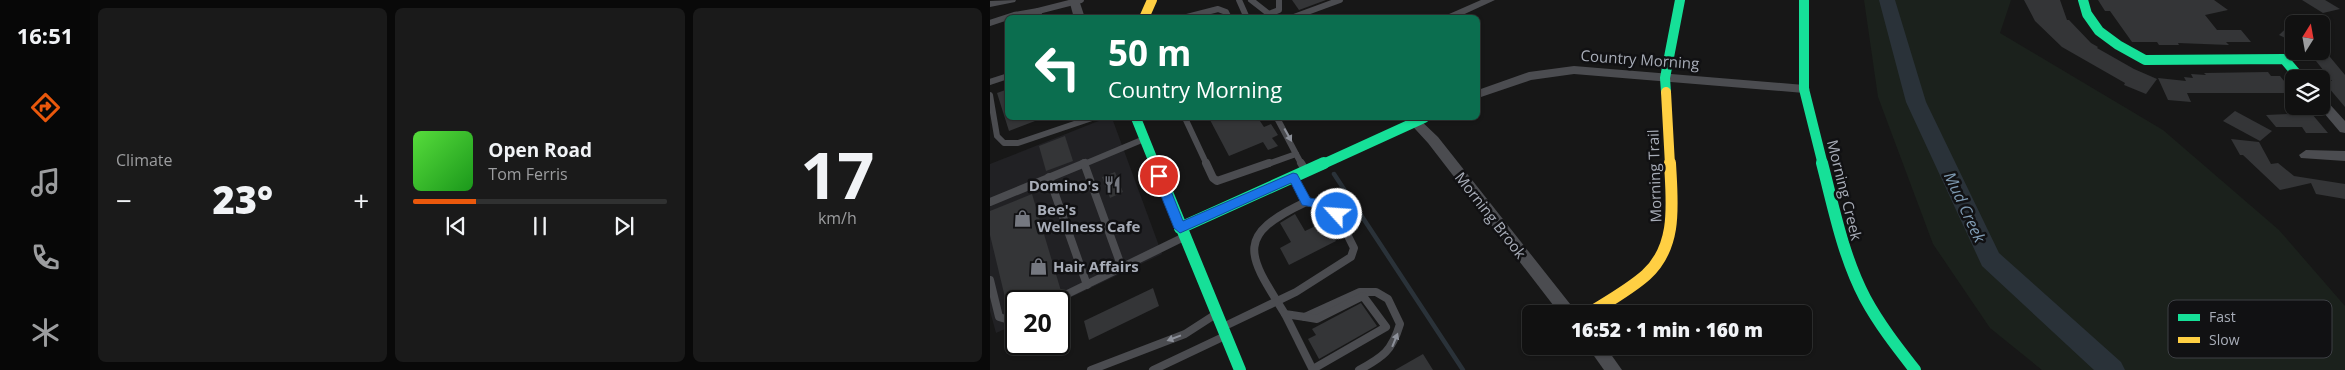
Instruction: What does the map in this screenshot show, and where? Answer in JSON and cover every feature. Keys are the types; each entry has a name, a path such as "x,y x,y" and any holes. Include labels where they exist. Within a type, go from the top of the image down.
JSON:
{"street":[{"path":"990,3 995,0"},
{"path":"990,3 1011,0"},
{"path":"1145,15 1152,0"},
{"path":"1452,15 1490,0"},
{"name":"Morning Trail","path":"1601,305 1646,274 1666,249 1673,212 1665,78 1680,0"},
{"name":"Morning Creek","path":"1804,0 1804,89 1842,242 1852,270 1881,325 1915,370"},
{"path":"2084,0 2087,14 2092,23 2121,47 2145,60 2284,59 2293,70"},
{"path":"1076,1 1079,15"},
{"name":"Country Morning","path":"1480,93 1516,79 1574,70 1804,89"},
{"path":"2330,112 2345,129"},
{"path":"1137,120 1240,370"},
{"path":"1182,232 1414,120"},
{"name":"Morning Brook","path":"1417,120 1563,305"},
{"path":"2306,156 2345,156"},
{"path":"1602,355 1614,370"}],"lane":[{"path":"1239,0 1246,15"},
{"path":"1252,0 1269,15"},
{"path":"1272,15 1279,10 1279,0"},
{"path":"1298,15 1340,0"},
{"path":"1014,15 1039,14 1076,1"},
{"path":"1195,15 1218,9 1226,12 1227,15"},
{"path":"990,23 1005,18"},
{"path":"990,82 1005,77"},
{"path":"990,95 997,136 1004,143 1018,144 1086,120"},
{"path":"1186,120 1213,178 1217,181 1296,154"},
{"path":"1278,120 1306,171"},
{"path":"990,202 1144,139"},
{"path":"1084,163 1122,268"},
{"path":"1050,177 1087,285"},
{"path":"1293,177 1306,202"},
{"path":"1153,370 1278,302 1351,257 1354,248 1337,214 1326,205 1306,202 1275,217 1261,228 1255,241 1254,254 1258,266 1278,302 1285,314 1313,370 1386,327 1363,296 1317,319 1285,314"},
{"path":"1070,293 1122,268 1182,232"},
{"path":"990,280 998,317 1005,319"},
{"path":"1305,317 1360,292 1376,292 1388,299 1400,324 1395,342 1387,354 1359,370"},
{"path":"1091,370 1185,334 1216,314"}],"shaded area":[{"path":"1864,0 2011,0 2000,33 2163,130 2279,230 2345,306 2345,370 2042,370 1990,328 1933,244 1878,97"},
{"path":"1101,120 1113,120 1162,254 1070,298 1070,290 1005,290 1005,329 996,333 990,311 990,164"}],"building":[{"path":"1292,0 1326,0 1299,10"},
{"path":"2024,0 2060,0 2067,20 2097,48 2134,69 2157,79 2146,94 2124,85 2125,83 2062,47 2035,21"},
{"path":"2098,0 2214,0 2228,10 2205,15 2217,30 2241,30 2251,42 2226,42 2229,45 2178,43 2179,45 2159,45 2157,42 2132,42 2110,11 2105,11"},
{"path":"2302,0 2325,0 2340,9 2323,13"},
{"path":"2285,29 2285,38 2279,35"},
{"path":"2330,57 2345,75 2345,107 2330,89 2330,81 2332,81 2330,78 2330,70 2323,70 2315,60 2330,60"},
{"path":"2268,72 2271,76 2280,76 2285,82 2285,93 2187,93 2191,102 2168,100 2158,78 2186,81 2184,77 2193,78 2191,74 2206,75 2204,73"},
{"path":"1005,90 1005,118 997,93"},
{"path":"2235,111 2272,131 2260,141 2223,121"},
{"path":"2266,115 2313,115 2328,133 2306,133 2302,127 2276,127"},
{"path":"1006,120 1038,120 1009,131"},
{"path":"1210,120 1259,120 1264,127 1271,124 1278,135 1272,138 1278,146 1268,150 1263,142 1229,156"},
{"path":"1065,136 1073,161 1046,171 1039,146"},
{"path":"2231,139 2259,142 2271,164 2278,163 2294,176 2345,184 2345,199 2316,194 2311,183 2280,190 2243,155 2240,155"},
{"name":"Domino's","path":"1115,172 1123,192 1110,198 1102,177"},
{"path":"1032,194 1061,290 1005,290 1005,297 990,235 990,211"},
{"path":"1295,214 1305,231 1324,222 1336,241 1289,265 1280,248 1291,242 1280,223"},
{"path":"1153,288 1159,306 1089,340 1084,321"},
{"path":"1361,303 1377,326 1319,359 1308,339 1316,335 1312,329"},
{"path":"1423,354 1433,370 1395,370"}],"waterway":[{"name":"Mud Creek","path":"1887,0 1916,102 1990,259 2112,370"},
{"path":"1334,174 1463,370"}],"traffic: fast":[{"path":"1666,92 1665,78 1680,0"},
{"path":"1804,0 1804,89 1842,242 1864,296 1881,325 1915,370"},
{"path":"2083,0 2087,14 2099,31 2118,45 2145,60 2284,59 2293,70"},
{"path":"1137,120 1240,370"},
{"path":"1180,228 1420,120"}],"traffic: slow":[{"path":"1145,15 1152,0"},
{"path":"1601,305 1646,275 1666,249 1673,212 1666,92"}],"place":[{"name":"Domino's","path":"1113,185"},
{"name":"Bee's Wellness Cafe","path":"1023,218"},
{"name":"Hair Affairs","path":"1039,266"}],"route":[{"path":"1159,176 1180,228 1293,177 1306,202 1326,205 1337,214"}]}
